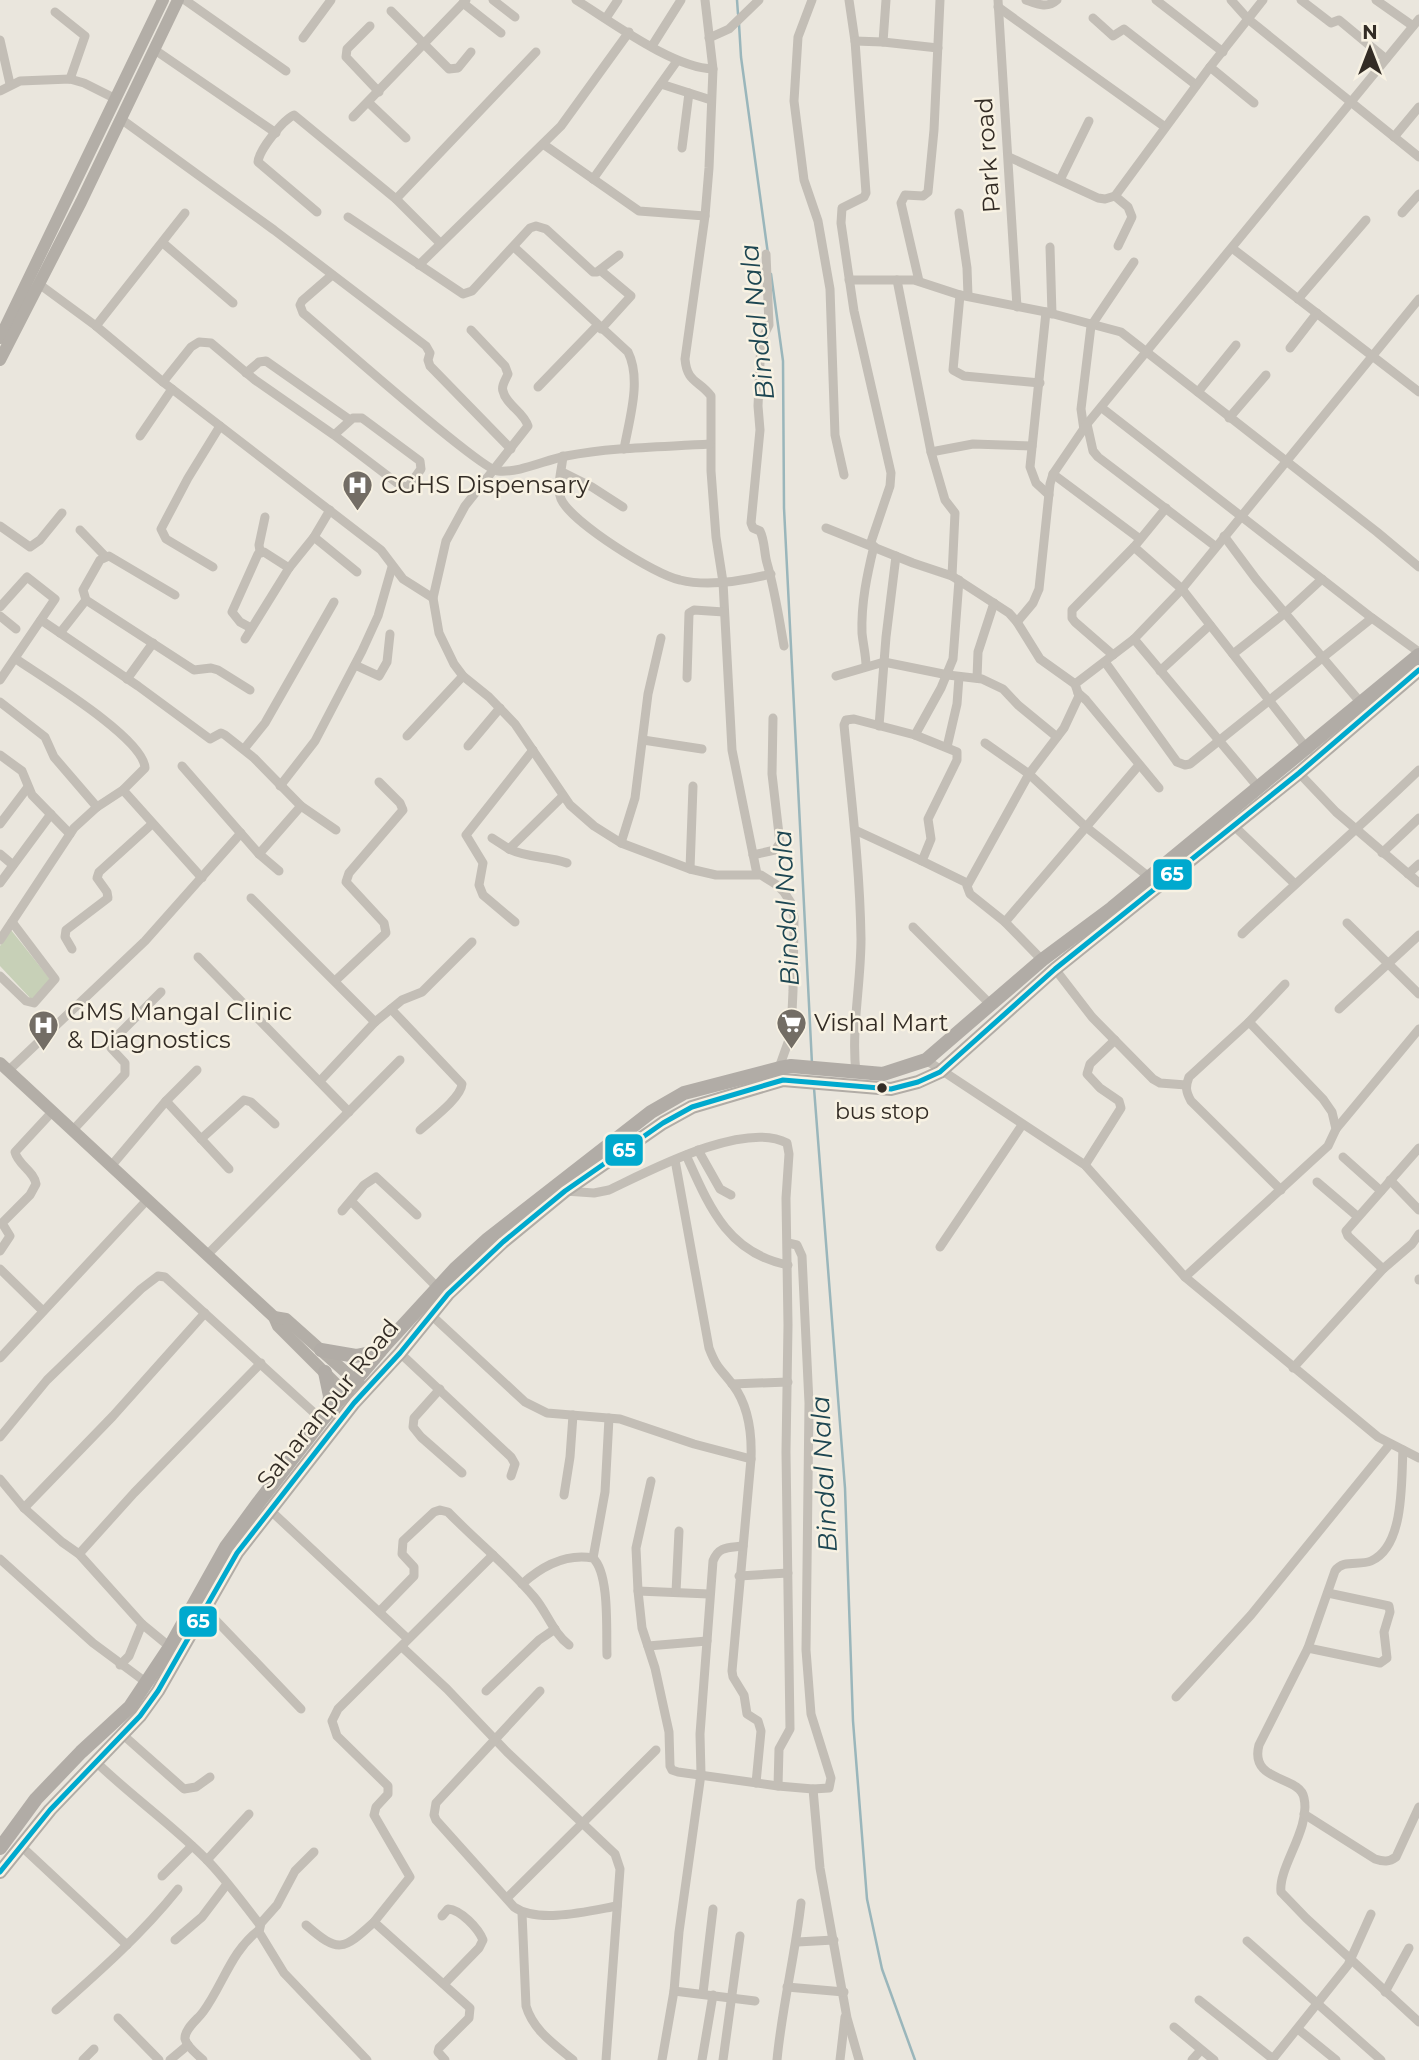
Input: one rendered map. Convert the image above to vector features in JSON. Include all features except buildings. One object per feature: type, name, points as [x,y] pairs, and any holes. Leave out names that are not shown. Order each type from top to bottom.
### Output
[{"type":"main road","points":[[786,1073],[856,1079],[891,1089],[918,1082],[940,1072],[1055,969],[1299,773],[1310,753],[1361,702],[1419,653]]},
{"type":"main road","points":[[856,1079],[883,1074],[926,1060],[1042,960],[1112,908],[1258,787],[1310,753],[1419,670]]},
{"type":"main road","name":"Saharanpur Road","points":[[361,1386],[380,1351],[488,1239],[558,1189],[651,1112],[684,1093],[786,1073]]},
{"type":"main road","name":"Saharanpur Road","points":[[0,1872],[95,1761],[140,1716],[158,1691],[205,1609],[232,1550],[271,1511],[350,1398],[400,1353],[430,1314],[464,1277],[558,1189]]},
{"type":"main road","points":[[321,1350],[356,1356],[380,1351]]},
{"type":"main road","points":[[324,1372],[328,1384],[325,1417]]},
{"type":"main road","name":"Saharanpur Road","points":[[0,1848],[36,1800],[80,1752],[130,1707],[232,1550],[325,1417],[350,1398]]},
{"type":"street","points":[[0,338],[163,0]]},
{"type":"street","points":[[0,360],[178,0]]},
{"type":"street","points":[[185,0],[286,71]]},
{"type":"street","points":[[303,38],[331,0]]},
{"type":"street","points":[[494,0],[515,17]]},
{"type":"street","points":[[576,0],[677,61],[701,69],[713,69]]},
{"type":"street","points":[[606,18],[618,0]]},
{"type":"street","points":[[652,46],[681,0]]},
{"type":"street","points":[[705,0],[713,69],[705,216],[685,359],[692,380],[711,396],[710,444],[716,537],[723,582],[732,750],[757,874]]},
{"type":"street","points":[[812,0],[798,37],[794,102],[804,180],[818,221],[830,289],[835,435],[844,475]]},
{"type":"street","points":[[849,0],[855,41],[866,192],[864,197],[842,208],[840,214],[858,329],[891,473],[865,585],[862,635],[866,666]]},
{"type":"street","points":[[883,42],[886,0]]},
{"type":"street","points":[[919,281],[901,203],[905,195],[923,196],[928,192],[934,130],[940,0]]},
{"type":"street","points":[[1026,0],[1051,5],[1057,0]]},
{"type":"street","points":[[1156,0],[1223,52]]},
{"type":"street","points":[[1231,0],[1248,19],[1419,157]]},
{"type":"street","points":[[1009,158],[1098,198],[1110,199],[1115,196],[1196,85],[1263,0]]},
{"type":"street","points":[[1301,0],[1331,23],[1339,20],[1386,59]]},
{"type":"street","points":[[1017,622],[1033,603],[1039,589],[1053,474],[1086,427],[1416,23],[1376,0]]},
{"type":"street","points":[[709,38],[723,33],[758,1]]},
{"type":"street","points":[[353,117],[464,2],[501,33]]},
{"type":"street","points":[[998,4],[1165,127]]},
{"type":"street","name":"Park road","points":[[998,4],[1017,307]]},
{"type":"street","points":[[391,11],[452,70],[458,68],[471,52]]},
{"type":"street","points":[[55,12],[85,36],[70,79]]},
{"type":"street","points":[[1093,18],[1113,36],[1124,29],[1196,85]]},
{"type":"street","points":[[370,26],[347,49],[346,57],[379,92]]},
{"type":"street","points":[[418,265],[561,126],[629,32]]},
{"type":"street","points":[[0,40],[10,84]]},
{"type":"street","points":[[855,41],[938,48]]},
{"type":"street","points":[[155,50],[276,133]]},
{"type":"street","points":[[396,200],[536,52]]},
{"type":"street","points":[[593,179],[677,61]]},
{"type":"street","points":[[1210,67],[1254,103]]},
{"type":"street","points":[[0,91],[20,81],[70,79],[78,80],[116,99]]},
{"type":"street","points":[[661,84],[711,100]]},
{"type":"street","points":[[682,148],[689,93]]},
{"type":"street","points":[[368,102],[405,138]]},
{"type":"street","points":[[1394,137],[1419,107]]},
{"type":"street","points":[[317,212],[258,162],[259,155],[287,119],[294,115],[396,200],[440,243]]},
{"type":"street","points":[[121,118],[426,346],[430,353],[430,366],[511,449]]},
{"type":"street","points":[[1060,180],[1089,121]]},
{"type":"street","points":[[543,144],[639,211],[705,216]]},
{"type":"street","points":[[1402,214],[1419,194]]},
{"type":"street","points":[[1115,196],[1128,207],[1132,217],[1118,246]]},
{"type":"street","points":[[959,213],[967,268],[953,370],[964,376],[1040,383]]},
{"type":"street","points":[[96,326],[185,214]]},
{"type":"street","points":[[348,217],[455,290],[468,293],[530,228],[540,226],[589,270],[597,272],[619,255]]},
{"type":"street","points":[[1298,299],[1366,220]]},
{"type":"street","points":[[163,243],[233,303]]},
{"type":"street","points":[[514,247],[623,346],[631,359],[633,392],[624,449]]},
{"type":"street","points":[[1049,495],[1036,483],[1031,473],[1049,313],[1050,247]]},
{"type":"street","points":[[1232,248],[1419,392]]},
{"type":"street","points":[[766,254],[769,326],[761,341],[758,406],[760,429],[751,523],[752,528],[760,531],[763,536],[784,646]]},
{"type":"street","points":[[1134,262],[1091,326],[1081,409],[1086,427],[1095,454],[1215,546]]},
{"type":"street","points":[[538,387],[631,296],[600,270]]},
{"type":"street","points":[[332,275],[302,301],[300,305],[303,313],[443,432],[494,471],[563,456],[710,444]]},
{"type":"street","points":[[849,280],[919,281],[964,295],[1121,332],[1419,568]]},
{"type":"street","points":[[897,280],[931,452],[945,500],[955,513],[955,646],[948,675],[915,735]]},
{"type":"street","points":[[39,284],[381,550],[403,579],[433,598]]},
{"type":"street","points":[[967,883],[978,869],[1029,774],[1057,737],[1076,702],[1077,689],[1134,639],[1182,589],[1419,299]]},
{"type":"street","points":[[1290,348],[1317,313]]},
{"type":"street","points":[[471,331],[505,366],[508,374],[502,387],[503,394],[528,423],[527,430],[466,506],[449,534],[442,553],[433,598],[439,633],[463,676],[514,724],[569,806],[594,826],[621,843],[690,869],[725,876],[757,874],[781,888],[793,910],[792,1029],[786,1073]]},
{"type":"street","points":[[140,436],[191,347],[205,341],[401,486],[408,487],[421,469],[420,461],[357,416],[334,435]]},
{"type":"street","points":[[1198,392],[1236,345]]},
{"type":"street","points":[[246,373],[259,362],[266,361],[350,420]]},
{"type":"street","points":[[1229,418],[1266,375]]},
{"type":"street","points":[[1102,408],[1419,653]]},
{"type":"street","points":[[213,567],[166,539],[161,529],[220,426]]},
{"type":"street","points":[[931,452],[974,444],[1032,446]]},
{"type":"street","points":[[563,456],[560,486],[562,500],[577,518],[596,534],[676,579],[723,582],[771,574]]},
{"type":"street","points":[[562,472],[623,507]]},
{"type":"street","points":[[1053,474],[1137,543],[1182,589],[1310,753]]},
{"type":"street","points":[[1166,508],[1071,614],[1075,622],[1109,659],[1181,765],[1190,764],[1373,618]]},
{"type":"street","points":[[245,639],[289,568],[314,537],[330,510]]},
{"type":"street","points":[[0,527],[30,547],[40,540],[62,513]]},
{"type":"street","points":[[251,628],[240,622],[232,612],[260,551],[265,517]]},
{"type":"street","points":[[826,528],[955,578],[994,603],[1017,622],[1040,659],[1077,689],[1159,788]]},
{"type":"street","points":[[80,530],[105,556],[116,559],[175,595]]},
{"type":"street","points":[[1224,536],[1361,702]]},
{"type":"street","points":[[314,537],[357,572]]},
{"type":"street","points":[[260,551],[289,568]]},
{"type":"street","points":[[105,556],[83,590],[86,600],[194,670],[218,670],[250,690]]},
{"type":"street","points":[[879,726],[896,556]]},
{"type":"street","points":[[280,786],[315,741],[355,665],[378,616],[392,567]]},
{"type":"street","points":[[0,607],[22,579],[29,577],[55,599],[0,680]]},
{"type":"street","points":[[1233,654],[1285,613],[1322,579]]},
{"type":"street","points":[[60,633],[86,600]]},
{"type":"street","points":[[244,749],[265,723],[334,602]]},
{"type":"street","points":[[977,678],[978,652],[994,603]]},
{"type":"street","points":[[687,678],[687,629],[691,611],[724,612]]},
{"type":"street","points":[[0,617],[16,629]]},
{"type":"street","points":[[41,620],[127,678],[210,740],[223,733],[244,749],[300,806],[336,830]]},
{"type":"street","points":[[1160,671],[1210,625]]},
{"type":"street","points":[[355,665],[379,676],[387,662],[390,634]]},
{"type":"street","points":[[621,843],[635,798],[648,694],[661,638]]},
{"type":"street","points":[[1134,639],[1258,787]]},
{"type":"street","points":[[127,678],[153,643]]},
{"type":"street","points":[[0,940],[70,834],[97,807],[123,790],[145,768],[143,757],[115,727],[16,659]]},
{"type":"street","points":[[836,676],[884,662],[977,678],[1003,689],[1057,737]]},
{"type":"street","points":[[407,736],[463,676]]},
{"type":"street","points":[[947,747],[957,704],[959,677]]},
{"type":"street","points":[[0,702],[45,737],[54,757],[97,807]]},
{"type":"street","points":[[468,746],[500,708]]},
{"type":"street","points":[[753,855],[775,850],[780,843],[773,782],[773,718]]},
{"type":"street","points":[[856,1079],[853,1046],[861,939],[855,830],[844,724],[849,719],[915,735],[957,752],[957,760],[928,820],[931,839],[922,862]]},
{"type":"street","points":[[643,740],[702,750]]},
{"type":"street","points":[[985,743],[1029,774],[1086,827],[1149,877]]},
{"type":"street","points":[[515,922],[483,895],[479,885],[483,863],[466,835],[533,750]]},
{"type":"street","points":[[0,755],[22,771],[32,795],[70,834]]},
{"type":"street","points":[[1005,922],[1139,765]]},
{"type":"street","points":[[182,766],[259,854],[279,872]]},
{"type":"street","points":[[1242,934],[1419,770]]},
{"type":"street","points":[[1299,773],[1356,831],[1419,883]]},
{"type":"street","points":[[335,981],[386,933],[384,923],[346,882],[349,873],[403,810],[400,803],[379,782]]},
{"type":"street","points":[[690,869],[693,786]]},
{"type":"street","points":[[0,824],[27,787]]},
{"type":"street","points":[[123,790],[202,878]]},
{"type":"street","points":[[509,849],[563,796]]},
{"type":"street","points":[[0,804],[9,811]]},
{"type":"street","points":[[259,854],[300,806]]},
{"type":"street","points":[[0,883],[51,814]]},
{"type":"street","points":[[1382,853],[1419,818]]},
{"type":"street","points":[[72,949],[65,937],[66,930],[108,898],[97,878],[99,872],[152,824]]},
{"type":"street","points":[[1233,825],[1295,884]]},
{"type":"street","points":[[855,830],[967,883],[970,894],[1005,922],[1042,960]]},
{"type":"street","points":[[242,833],[145,941],[4,1067],[274,1317],[278,1326],[350,1398]]},
{"type":"street","points":[[492,838],[520,853],[567,863]]},
{"type":"street","points":[[0,855],[13,865]]},
{"type":"street","points":[[1408,874],[1419,864]]},
{"type":"street","points":[[251,898],[375,1022]]},
{"type":"street","points":[[0,976],[31,1003],[36,1003],[55,979],[12,922]]},
{"type":"street","points":[[1347,923],[1419,994]]},
{"type":"street","points":[[913,927],[991,1005]]},
{"type":"street","points":[[1339,1009],[1419,935]]},
{"type":"street","points":[[320,1081],[375,1022],[402,1000],[422,992],[472,942]]},
{"type":"street","points":[[198,957],[349,1112]]},
{"type":"street","points":[[1055,969],[1092,1017],[1153,1079],[1160,1083],[1186,1085]]},
{"type":"street","points":[[1281,1190],[1191,1101],[1186,1085],[1189,1077],[1285,984]]},
{"type":"street","points":[[73,1130],[125,1074],[125,1063],[111,1048],[113,1040],[161,992]]},
{"type":"street","points":[[391,1009],[462,1084],[462,1090],[420,1130]]},
{"type":"street","points":[[1249,1021],[1323,1099],[1332,1112],[1336,1129]]},
{"type":"street","points":[[1185,1276],[1328,1146],[1336,1129],[1419,1029]]},
{"type":"street","points":[[1085,1165],[1121,1108],[1119,1101],[1100,1088],[1087,1074],[1090,1064],[1115,1040]]},
{"type":"street","points":[[206,1255],[400,1060]]},
{"type":"street","points":[[926,1060],[940,1072],[1085,1165],[1185,1276],[1378,1437],[1419,1458]]},
{"type":"street","points":[[112,1165],[166,1101],[197,1070]]},
{"type":"street","points":[[201,1139],[244,1100],[251,1102],[275,1124]]},
{"type":"street","points":[[166,1101],[229,1169]]},
{"type":"street","points":[[0,1251],[10,1236],[2,1223],[30,1195],[36,1184],[34,1177],[18,1161],[15,1152],[53,1111]]},
{"type":"street","points":[[940,1247],[1022,1125]]},
{"type":"street","points":[[558,1189],[594,1193],[608,1190],[698,1150],[751,1137],[787,1143],[790,1729],[779,1749],[778,1786]]},
{"type":"street","points":[[1382,1269],[1348,1236],[1347,1227],[1419,1148]]},
{"type":"street","points":[[698,1150],[720,1189],[731,1195]]},
{"type":"street","points":[[686,1155],[704,1195],[731,1236],[763,1257],[788,1265]]},
{"type":"street","points":[[1343,1157],[1381,1191]]},
{"type":"street","points":[[675,1160],[707,1339],[717,1368],[732,1384],[751,1430],[751,1459],[732,1671],[744,1695],[747,1714],[758,1721],[761,1731],[756,1783]]},
{"type":"street","points":[[342,1211],[364,1185],[376,1177],[417,1215]]},
{"type":"street","points":[[1390,1180],[1419,1210]]},
{"type":"street","points":[[1317,1182],[1357,1216]]},
{"type":"street","points":[[0,1358],[147,1200]]},
{"type":"street","points":[[351,1201],[438,1288]]},
{"type":"street","points":[[1293,1368],[1382,1269],[1415,1246],[1419,1234]]},
{"type":"street","points":[[650,1481],[636,1548],[638,1591],[642,1628],[669,1732],[672,1770],[778,1786],[829,1788],[831,1779],[816,1732],[809,1693],[806,1623],[809,1403],[802,1255],[797,1245],[788,1243]]},
{"type":"street","points":[[0,1269],[43,1311]]},
{"type":"street","points":[[0,1437],[47,1380],[141,1289],[159,1276],[165,1277],[325,1417]]},
{"type":"street","points":[[24,1508],[113,1416],[205,1313]]},
{"type":"street","points":[[430,1314],[525,1402],[547,1413],[620,1419],[694,1444],[751,1459]]},
{"type":"street","points":[[274,1317],[286,1319],[361,1386]]},
{"type":"street","points":[[400,1353],[514,1460],[515,1468],[511,1476]]},
{"type":"street","points":[[79,1554],[134,1493],[261,1363]]},
{"type":"street","points":[[732,1384],[788,1382]]},
{"type":"street","points":[[440,1390],[414,1418],[413,1427],[416,1433],[462,1473]]},
{"type":"street","points":[[564,1495],[573,1415]]},
{"type":"street","points":[[593,1558],[606,1492],[609,1418]]},
{"type":"street","points":[[1176,1697],[1251,1615],[1391,1444]]},
{"type":"street","points":[[1403,1450],[1401,1505],[1396,1527],[1375,1558],[1363,1563],[1338,1566],[1307,1648],[1259,1745],[1258,1756],[1262,1767],[1273,1776],[1301,1790],[1305,1798],[1297,1840],[1283,1878],[1281,1892],[1419,2022]]},
{"type":"street","points":[[0,1479],[24,1508],[79,1554],[142,1624],[170,1647]]},
{"type":"street","points":[[271,1511],[380,1611],[405,1643],[495,1739],[615,1854],[619,1862],[606,2060]]},
{"type":"street","points":[[380,1611],[414,1576],[414,1567],[402,1554],[403,1541],[437,1511],[448,1512],[522,1584],[542,1607],[561,1639],[569,1645]]},
{"type":"street","points":[[676,1592],[679,1531]]},
{"type":"street","points":[[662,2060],[674,1991],[679,1932],[701,1774],[701,1734],[713,1561],[722,1548],[743,1546]]},
{"type":"street","points":[[306,1925],[326,1943],[350,1944],[374,1922],[410,1877],[374,1815],[376,1807],[388,1794],[388,1786],[337,1736],[331,1721],[338,1709],[493,1555]]},
{"type":"street","points":[[522,1584],[547,1564],[572,1558],[593,1558],[597,1562],[604,1586],[607,1655]]},
{"type":"street","points":[[0,1559],[120,1665],[147,1683]]},
{"type":"street","points":[[740,1576],[788,1573]]},
{"type":"street","points":[[638,1591],[709,1594]]},
{"type":"street","points":[[1307,1648],[1380,1663],[1387,1658],[1384,1632],[1391,1612],[1390,1606],[1328,1593]]},
{"type":"street","points":[[205,1609],[300,1710]]},
{"type":"street","points":[[120,1665],[129,1656],[142,1624]]},
{"type":"street","points":[[486,1691],[539,1640],[555,1629]]},
{"type":"street","points":[[648,1646],[707,1641]]},
{"type":"street","points":[[540,1691],[436,1802],[434,1815],[522,1913],[581,1913],[617,1906]]},
{"type":"street","points":[[122,1734],[184,1789],[196,1787],[210,1777]]},
{"type":"street","points":[[507,1898],[656,1750]]},
{"type":"street","points":[[95,1761],[207,1860],[259,1928],[269,1951],[284,1973],[367,2060]]},
{"type":"street","points":[[813,1789],[820,1868],[846,2008],[859,2060]]},
{"type":"street","points":[[1304,1811],[1376,1858],[1390,1861],[1396,1857],[1419,1807]]},
{"type":"street","points":[[207,1860],[248,1814]]},
{"type":"street","points":[[21,1846],[127,1945]]},
{"type":"street","points":[[162,1876],[192,1846]]},
{"type":"street","points":[[203,2060],[188,2045],[186,2032],[208,2005],[231,1961],[277,1905],[295,1871],[314,1852]]},
{"type":"street","points":[[174,1940],[202,1917],[227,1884]]},
{"type":"street","points":[[56,2010],[127,1945],[178,1889]]},
{"type":"street","points":[[777,2060],[801,1903]]},
{"type":"street","points":[[442,1916],[448,1909],[454,1910],[476,1929],[483,1940],[479,1948],[444,1984]]},
{"type":"street","points":[[702,2060],[713,1909]]},
{"type":"street","points":[[522,1913],[526,2006],[529,2017],[546,2037],[573,2060]]},
{"type":"street","points":[[1199,2000],[1272,2059],[1351,1959],[1371,1914]]},
{"type":"street","points":[[374,1922],[468,2006],[471,2012],[468,2018],[439,2048],[438,2052],[444,2060]]},
{"type":"street","points":[[723,2060],[740,1936]]},
{"type":"street","points":[[797,1942],[834,1940]]},
{"type":"street","points":[[1247,1941],[1381,2060]]},
{"type":"street","points":[[1385,1992],[1409,1948]]},
{"type":"street","points":[[787,1987],[844,1992]]},
{"type":"street","points":[[674,1991],[755,2001]]},
{"type":"street","points":[[839,2060],[846,2008]]},
{"type":"street","points":[[118,2018],[159,2060]]},
{"type":"street","points":[[1174,2027],[1214,2060]]},
{"type":"street","points":[[1298,2029],[1336,2060]]},
{"type":"street","points":[[170,2060],[188,2045]]},
{"type":"street","points":[[83,2060],[94,2049]]},
{"type":"street","points":[[1192,2060],[1201,2050]]},
{"type":"green space","points":[[11,930],[50,979],[32,1000],[0,966],[0,946]]},
{"type":"waterway","name":"Bindal Nala","points":[[737,0],[738,14]]},
{"type":"waterway","name":"Bindal Nala","points":[[739,24],[741,57],[768,254]]},
{"type":"waterway","name":"Bindal Nala","points":[[771,274],[783,361],[784,508],[812,1064]]},
{"type":"waterway","name":"Bindal Nala","points":[[814,1088],[845,1488],[853,1721],[867,1899],[882,1969],[915,2060]]},
{"type":"transit line","name":"65","points":[[0,1872],[50,1810],[140,1716],[158,1691],[237,1553],[354,1403],[400,1353],[448,1294],[503,1242],[565,1191],[663,1123],[692,1107],[783,1080],[891,1089],[918,1082],[940,1072],[1055,969],[1299,773],[1419,670]]},
{"type":"place","name":"CGHS Dispensary","points":[[358,512]]},
{"type":"place","name":"Vishal Mart","points":[[791,1050]]},
{"type":"place","name":"GMS Mangal Clinic & Diagnostics","points":[[44,1053]]},
{"type":"place","name":"bus stop","points":[[882,1088]]}]
